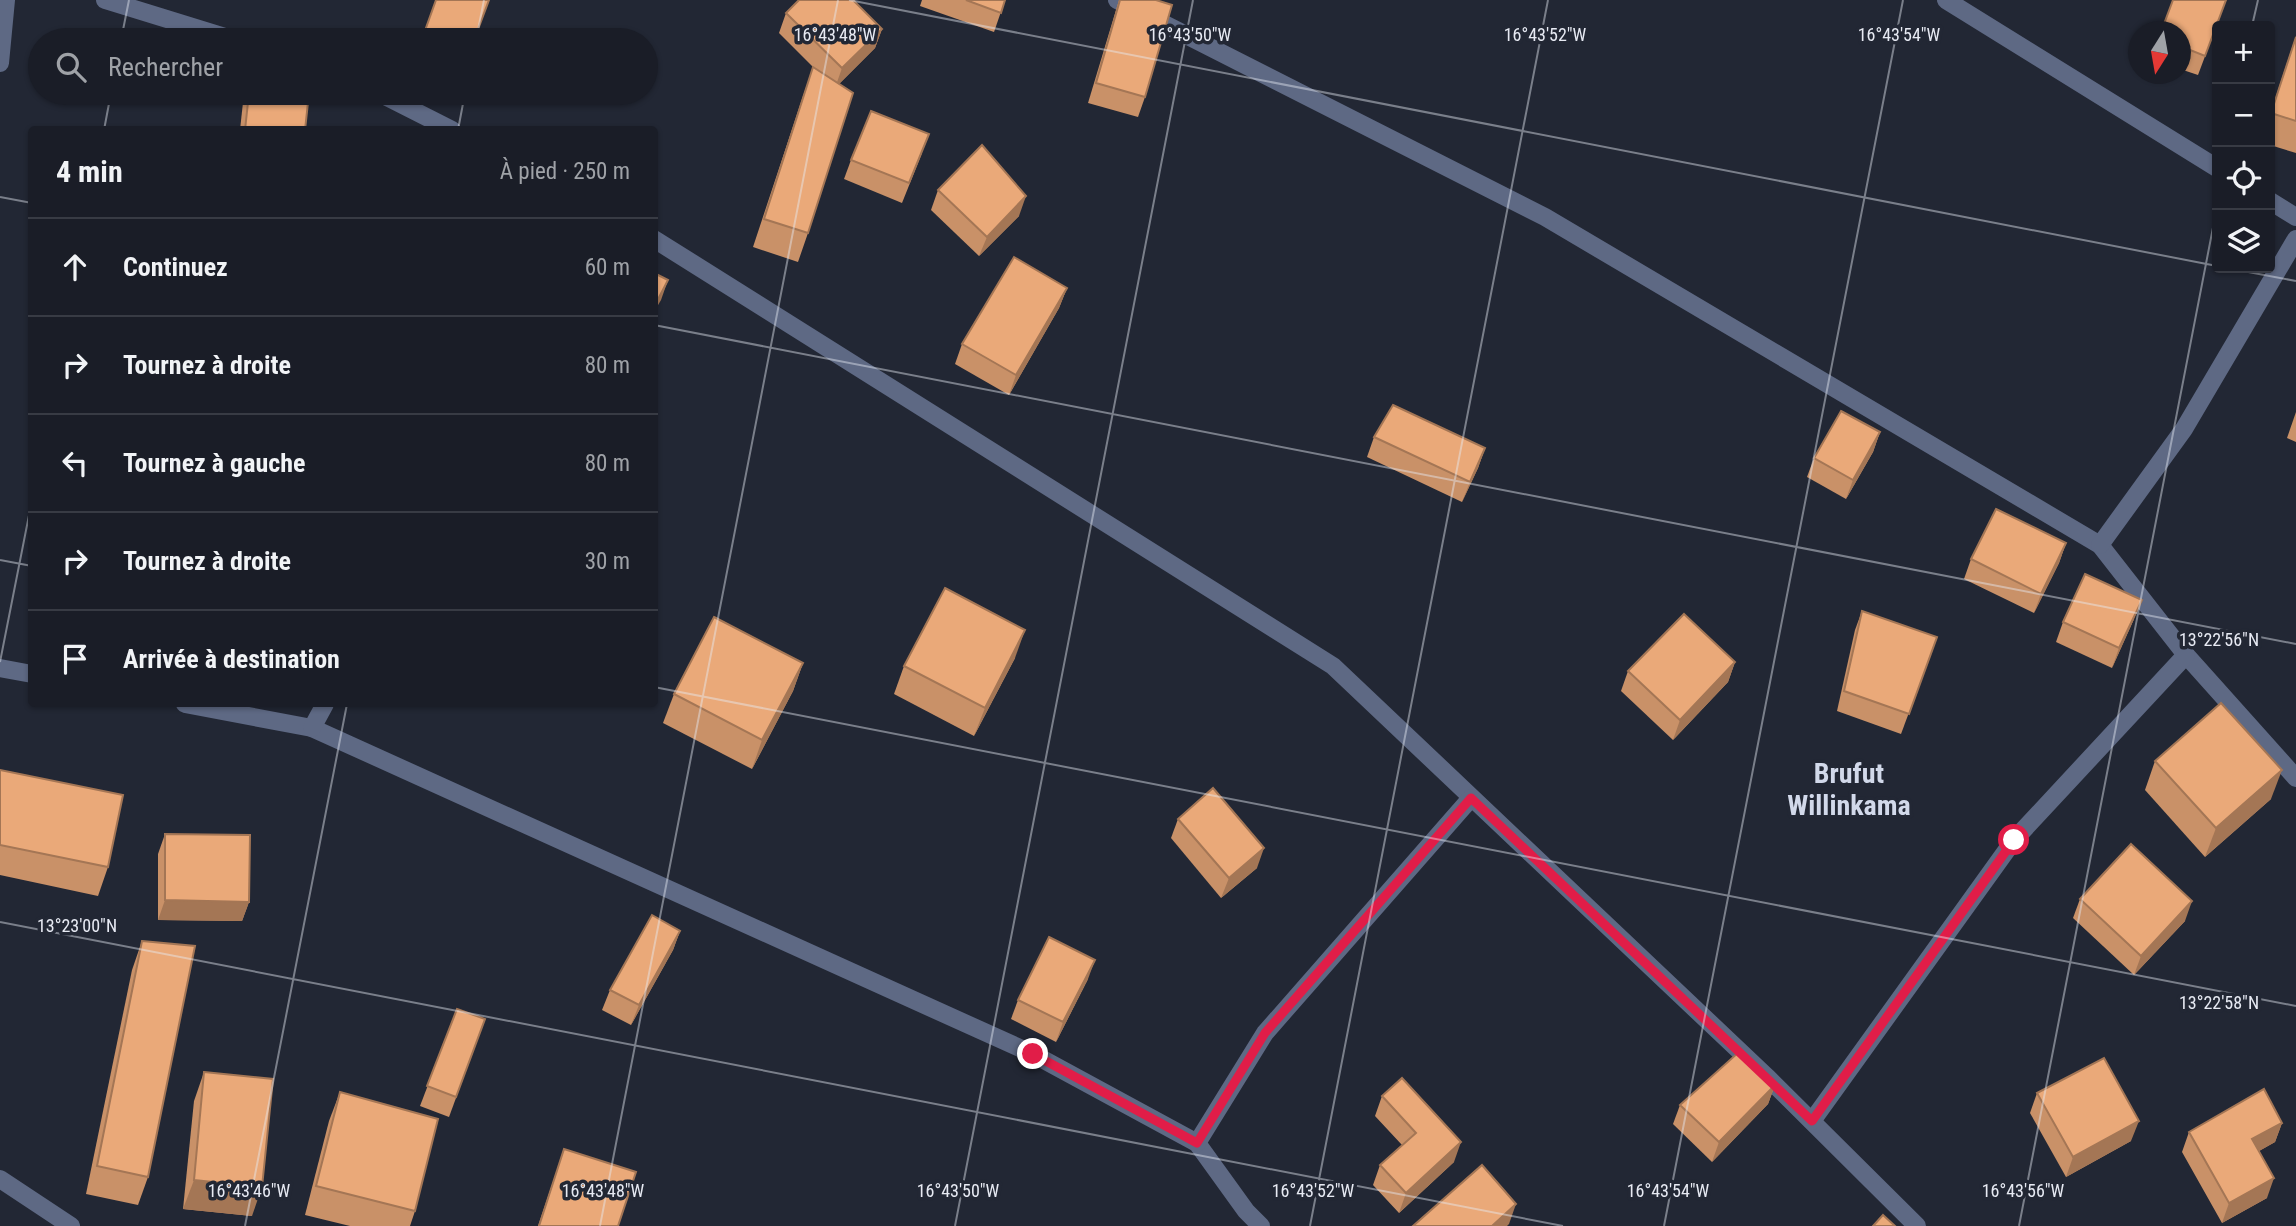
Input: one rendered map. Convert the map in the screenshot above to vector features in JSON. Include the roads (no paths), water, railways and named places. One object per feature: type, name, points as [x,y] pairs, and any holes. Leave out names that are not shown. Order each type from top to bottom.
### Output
[{"type":"street","points":[[0,63],[6,0]]},
{"type":"street","points":[[106,0],[196,28]]},
{"type":"street","points":[[1118,0],[1545,217],[2100,545],[2186,655],[2296,778]]},
{"type":"street","points":[[1946,0],[2212,165]]},
{"type":"street","points":[[403,105],[444,126]]},
{"type":"street","points":[[2275,204],[2296,217]]},
{"type":"street","points":[[2100,545],[2184,429],[2296,239]]},
{"type":"street","points":[[658,242],[1333,666],[1812,1121],[1917,1226]]},
{"type":"street","points":[[1812,1121],[2014,840],[2186,655]]},
{"type":"street","points":[[0,668],[28,673]]},
{"type":"street","points":[[201,707],[312,728],[1033,1054],[1197,1143],[1246,1211],[1261,1226]]},
{"type":"street","points":[[312,728],[323,707]]},
{"type":"street","points":[[1197,1143],[1265,1033],[1471,798]]},
{"type":"street","points":[[0,1179],[71,1226]]},
{"type":"district","name":"Brufut Willinkama","points":[[1849,789]]}]
